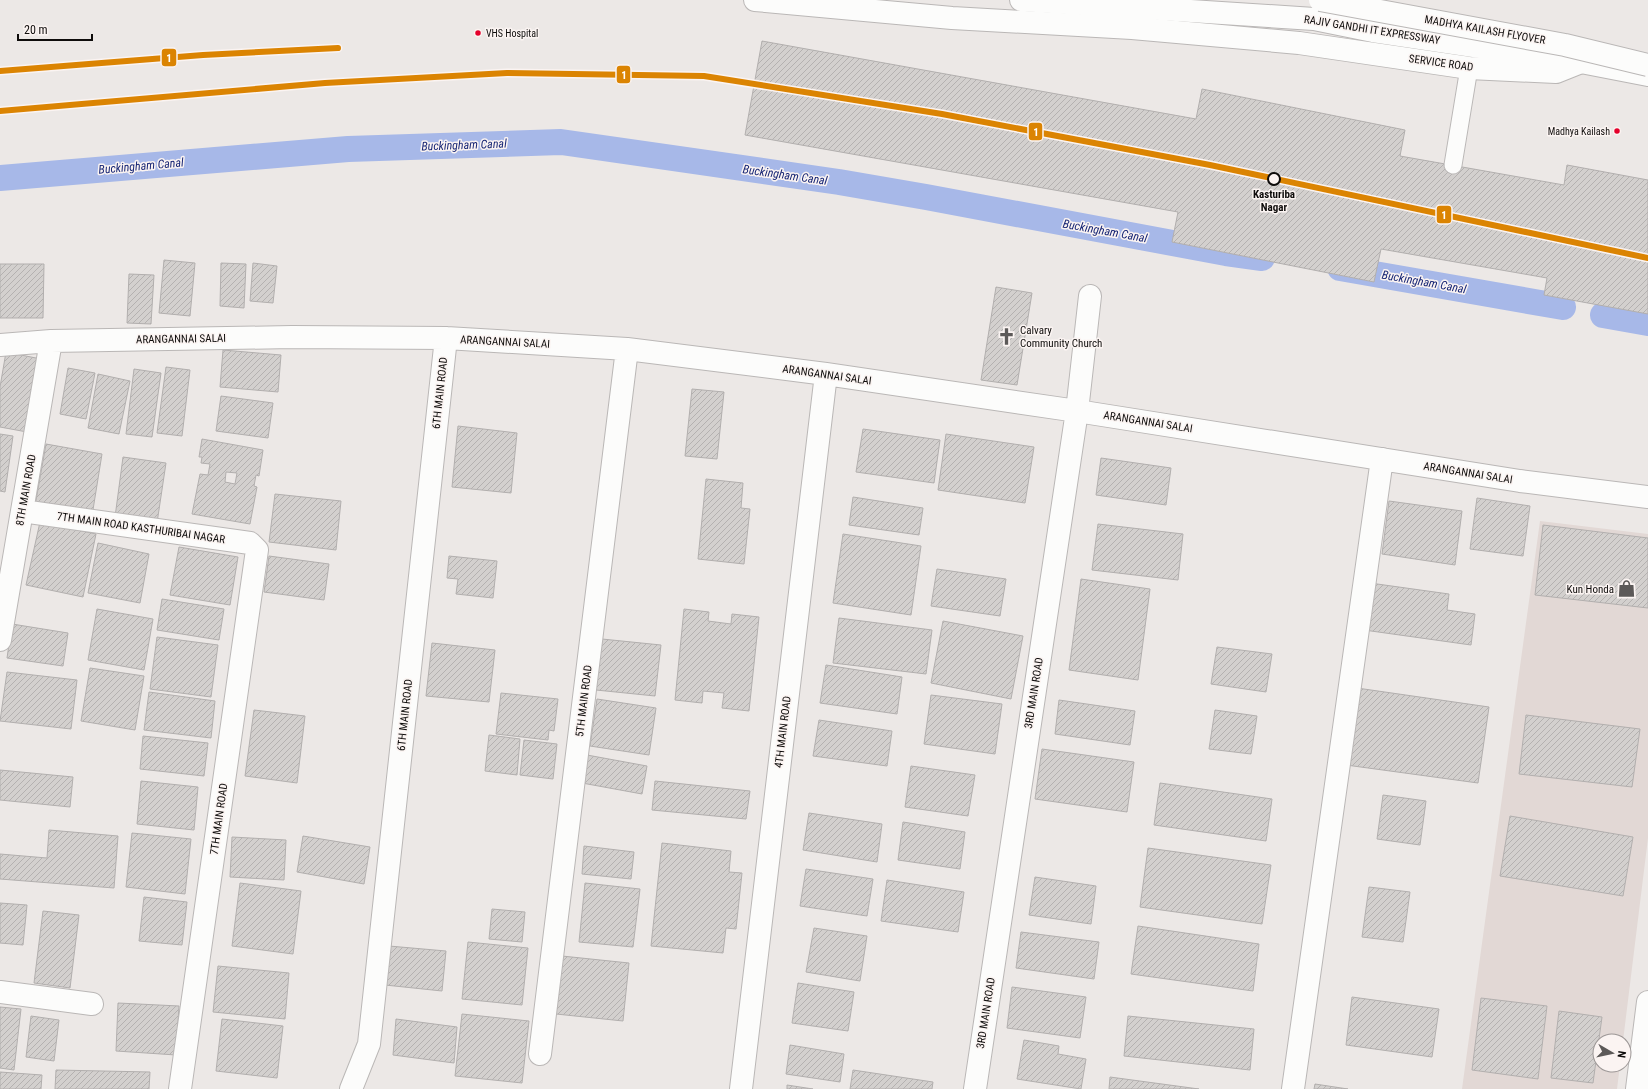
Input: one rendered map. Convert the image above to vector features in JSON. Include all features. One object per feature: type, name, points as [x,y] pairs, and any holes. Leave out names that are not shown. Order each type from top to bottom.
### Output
[{"type":"street","name":"SERVICE ROAD","points":[[755,0],[952,18],[1132,28],[1300,43],[1469,68],[1556,72],[1581,62]]},
{"type":"street","name":"RAJIV GANDHI IT EXPRESSWAY","points":[[1021,0],[1319,6],[1373,31],[1581,62],[1648,75]]},
{"type":"street","points":[[1300,43],[1319,6]]},
{"type":"street","name":"MADHYA KAILASH FLYOVER","points":[[1319,6],[1565,45],[1648,64]]},
{"type":"street","points":[[1453,165],[1469,68]]},
{"type":"street","name":"3RD MAIN ROAD","points":[[975,1089],[1077,411],[1090,296]]},
{"type":"street","name":"ARANGANNAI SALAI","points":[[0,345],[51,341],[292,337],[446,338],[628,349],[826,374],[1077,411],[1520,481],[1648,497]]},
{"type":"street","name":"6TH MAIN ROAD","points":[[352,1089],[369,1044],[446,338]]},
{"type":"street","name":"8TH MAIN ROAD","points":[[0,640],[51,341]]},
{"type":"street","name":"5TH MAIN ROAD","points":[[540,1054],[628,349]]},
{"type":"street","name":"4TH MAIN ROAD","points":[[741,1089],[826,374]]},
{"type":"street","points":[[1293,1089],[1382,459]]},
{"type":"street","name":"7TH MAIN ROAD KASTHURIBAI NAGAR","points":[[22,511],[250,543],[256,550]]},
{"type":"street","name":"7TH MAIN ROAD","points":[[180,1089],[256,550]]},
{"type":"street","points":[[0,992],[92,1004]]},
{"type":"street","points":[[1637,1089],[1648,1002]]},
{"type":"shaded area","points":[[1540,521],[1648,534],[1648,838],[1624,1033],[1592,1033],[1592,1073],[1619,1073],[1617,1089],[1462,1089]]},
{"type":"building","points":[[762,41],[1196,119],[1202,89],[1405,130],[1400,156],[1564,185],[1567,165],[1648,180],[1648,314],[1544,295],[1547,278],[1381,249],[1374,282],[1172,242],[1178,212],[745,135]]},
{"type":"building","points":[[164,260],[195,263],[190,316],[159,313]]},
{"type":"building","points":[[221,263],[246,264],[244,308],[220,306]]},
{"type":"building","points":[[253,263],[277,266],[273,303],[250,301]]},
{"type":"building","points":[[0,264],[44,264],[43,318],[0,318]]},
{"type":"building","points":[[129,274],[154,275],[151,324],[127,323]]},
{"type":"building","name":"Calvary Community Church","points":[[996,287],[1032,293],[1017,385],[981,380]]},
{"type":"building","points":[[223,350],[281,355],[278,392],[220,387]]},
{"type":"building","points":[[6,352],[41,359],[27,432],[0,427],[0,387]]},
{"type":"building","points":[[166,367],[190,370],[182,436],[157,433]]},
{"type":"building","points":[[68,368],[95,373],[86,419],[60,414]]},
{"type":"building","points":[[134,369],[161,373],[152,437],[126,434]]},
{"type":"building","points":[[98,374],[130,381],[119,434],[88,428]]},
{"type":"building","points":[[692,389],[724,392],[717,459],[685,456]]},
{"type":"building","points":[[221,396],[273,403],[268,438],[216,431]]},
{"type":"building","points":[[458,426],[517,433],[511,493],[452,487]]},
{"type":"building","points":[[863,429],[940,440],[934,483],[856,472]]},
{"type":"building","points":[[0,434],[13,436],[5,492],[0,491]]},
{"type":"building","points":[[946,434],[1034,447],[1025,503],[938,490]]},
{"type":"building","points":[[202,439],[263,450],[259,476],[256,475],[254,486],[257,487],[250,524],[192,514],[200,474],[208,475],[210,464],[201,463],[202,457],[199,457]],"holes":[[[226,472],[237,473],[235,484],[225,482]]]},
{"type":"building","points":[[46,444],[102,454],[92,516],[35,506]]},
{"type":"building","points":[[123,457],[166,463],[157,523],[115,517]]},
{"type":"building","points":[[1101,458],[1171,468],[1166,505],[1096,495]]},
{"type":"building","points":[[706,479],[743,483],[741,508],[750,509],[744,564],[698,559]]},
{"type":"building","points":[[275,494],[341,501],[336,550],[269,542]]},
{"type":"building","points":[[853,497],[923,508],[919,535],[849,525]]},
{"type":"building","points":[[1477,498],[1530,506],[1523,556],[1470,549]]},
{"type":"building","points":[[1389,501],[1462,511],[1455,565],[1382,554]]},
{"type":"building","points":[[40,522],[96,534],[83,597],[26,585]]},
{"type":"building","points":[[1098,524],[1183,534],[1178,580],[1092,570]]},
{"type":"building","points":[[1543,525],[1648,538],[1648,608],[1535,595]]},
{"type":"building","points":[[843,534],[921,546],[911,615],[833,603]]},
{"type":"building","points":[[98,543],[149,554],[140,603],[88,593]]},
{"type":"building","points":[[179,547],[238,557],[230,605],[170,595]]},
{"type":"building","points":[[269,556],[329,564],[324,600],[264,592]]},
{"type":"building","points":[[449,556],[497,561],[493,598],[456,594],[458,579],[447,578]]},
{"type":"building","points":[[937,569],[1006,579],[1000,616],[931,606]]},
{"type":"building","points":[[1081,579],[1150,589],[1138,680],[1069,670]]},
{"type":"building","points":[[1370,583],[1449,594],[1447,610],[1475,614],[1471,645],[1364,630]]},
{"type":"building","points":[[162,599],[224,609],[219,640],[157,630]]},
{"type":"building","points":[[97,609],[153,619],[144,670],[88,660]]},
{"type":"building","points":[[684,609],[709,612],[708,621],[731,624],[732,614],[759,617],[749,711],[722,708],[724,693],[703,691],[702,703],[675,700]]},
{"type":"building","points":[[839,618],[932,630],[926,674],[833,663]]},
{"type":"building","points":[[943,621],[1023,636],[1011,699],[931,683]]},
{"type":"building","points":[[12,624],[68,633],[63,666],[7,658]]},
{"type":"building","points":[[157,637],[218,645],[211,697],[150,689]]},
{"type":"building","points":[[602,639],[661,645],[655,696],[596,690]]},
{"type":"building","points":[[432,643],[495,650],[489,702],[426,696]]},
{"type":"building","points":[[1217,647],[1272,654],[1266,692],[1211,684]]},
{"type":"building","points":[[826,665],[902,677],[897,714],[820,703]]},
{"type":"building","points":[[90,668],[144,676],[135,730],[81,721]]},
{"type":"building","points":[[7,672],[77,680],[71,729],[0,721]]},
{"type":"building","points":[[1357,688],[1489,707],[1478,783],[1346,765]]},
{"type":"building","points":[[149,692],[215,701],[211,738],[144,730]]},
{"type":"building","points":[[501,693],[558,699],[554,731],[549,730],[548,740],[496,734]]},
{"type":"building","points":[[931,695],[1002,704],[995,754],[924,744]]},
{"type":"building","points":[[597,699],[656,708],[649,755],[590,746]]},
{"type":"building","points":[[1059,700],[1135,711],[1130,745],[1055,734]]},
{"type":"building","points":[[254,710],[305,716],[297,783],[245,776]]},
{"type":"building","points":[[1215,710],[1257,716],[1251,754],[1209,749]]},
{"type":"building","points":[[1526,715],[1640,729],[1632,787],[1519,774]]},
{"type":"building","points":[[819,720],[892,731],[887,766],[813,756]]},
{"type":"building","points":[[489,735],[520,739],[517,775],[485,771]]},
{"type":"building","points":[[143,736],[208,743],[204,776],[140,769]]},
{"type":"building","points":[[524,740],[557,744],[553,779],[520,775]]},
{"type":"building","points":[[1042,749],[1134,762],[1127,812],[1035,799]]},
{"type":"building","points":[[587,755],[647,766],[642,794],[582,783]]},
{"type":"building","points":[[911,766],[975,775],[968,816],[905,807]]},
{"type":"building","points":[[0,770],[73,777],[70,807],[0,800]]},
{"type":"building","points":[[141,781],[198,787],[194,830],[137,824]]},
{"type":"building","points":[[655,781],[750,791],[746,819],[652,810]]},
{"type":"building","points":[[1160,783],[1272,799],[1266,841],[1154,825]]},
{"type":"building","points":[[1383,795],[1426,801],[1420,845],[1377,839]]},
{"type":"building","points":[[809,813],[882,824],[877,862],[803,850]]},
{"type":"building","points":[[1510,816],[1633,837],[1623,896],[1500,876]]},
{"type":"building","points":[[903,822],[965,832],[960,869],[898,860]]},
{"type":"building","points":[[49,830],[118,836],[114,888],[0,879],[0,854],[47,858]]},
{"type":"building","points":[[132,833],[191,839],[185,894],[126,887]]},
{"type":"building","points":[[303,836],[370,847],[364,884],[297,872]]},
{"type":"building","points":[[232,837],[286,840],[284,880],[230,877]]},
{"type":"building","points":[[662,843],[731,851],[729,872],[742,873],[736,929],[726,928],[723,953],[651,946]]},
{"type":"building","points":[[584,846],[634,852],[631,879],[582,874]]},
{"type":"building","points":[[1148,848],[1271,865],[1262,924],[1140,907]]},
{"type":"building","points":[[806,869],[873,879],[867,916],[800,906]]},
{"type":"building","points":[[1035,877],[1096,886],[1091,924],[1029,915]]},
{"type":"building","points":[[887,880],[964,892],[958,932],[881,921]]},
{"type":"building","points":[[240,883],[301,891],[293,954],[232,946]]},
{"type":"building","points":[[585,883],[640,889],[633,947],[579,942]]},
{"type":"building","points":[[1369,887],[1410,892],[1403,942],[1362,937]]},
{"type":"building","points":[[144,897],[187,902],[182,945],[139,941]]},
{"type":"building","points":[[0,903],[27,905],[23,945],[0,943]]},
{"type":"building","points":[[492,909],[525,912],[522,942],[489,939]]},
{"type":"building","points":[[43,911],[79,915],[70,988],[34,983]]},
{"type":"building","points":[[1138,926],[1259,944],[1253,991],[1131,974]]},
{"type":"building","points":[[814,928],[867,936],[860,981],[806,972]]},
{"type":"building","points":[[1021,932],[1099,942],[1094,979],[1016,968]]},
{"type":"building","points":[[468,942],[528,948],[522,1005],[462,999]]},
{"type":"building","points":[[389,946],[446,951],[442,991],[385,985]]},
{"type":"building","points":[[562,956],[629,963],[623,1021],[556,1014]]},
{"type":"building","points":[[218,966],[289,973],[285,1019],[213,1012]]},
{"type":"building","points":[[798,983],[854,992],[848,1031],[792,1023]]},
{"type":"building","points":[[1012,987],[1086,997],[1080,1038],[1007,1028]]},
{"type":"building","points":[[1352,997],[1439,1009],[1432,1057],[1346,1045]]},
{"type":"building","points":[[1481,998],[1547,1006],[1538,1079],[1472,1070]]},
{"type":"building","points":[[118,1003],[179,1006],[176,1055],[116,1051]]},
{"type":"building","points":[[0,1007],[21,1009],[14,1070],[0,1068]]},
{"type":"building","points":[[1559,1011],[1602,1017],[1600,1033],[1592,1033],[1592,1073],[1594,1073],[1593,1083],[1551,1078]]},
{"type":"building","points":[[462,1014],[529,1021],[522,1083],[455,1076]]},
{"type":"building","points":[[31,1016],[59,1020],[54,1061],[26,1057]]},
{"type":"building","points":[[1128,1016],[1254,1029],[1250,1070],[1124,1056]]},
{"type":"building","points":[[222,1019],[283,1026],[277,1078],[216,1071]]},
{"type":"building","points":[[396,1019],[457,1027],[454,1063],[393,1055]]},
{"type":"building","points":[[1024,1040],[1059,1046],[1058,1054],[1086,1059],[1081,1089],[1017,1079]]},
{"type":"building","points":[[790,1045],[844,1054],[840,1082],[786,1074]]},
{"type":"building","points":[[56,1070],[150,1072],[149,1089],[55,1089]]},
{"type":"building","points":[[853,1070],[933,1082],[932,1089],[850,1089]]},
{"type":"building","points":[[0,1072],[42,1075],[41,1089],[0,1089]]},
{"type":"building","points":[[1110,1077],[1199,1089],[1109,1089]]},
{"type":"building","points":[[1315,1084],[1348,1089],[1314,1089]]},
{"type":"building","points":[[787,1085],[813,1089],[787,1089]]},
{"type":"waterway","name":"Buckingham Canal","points":[[0,178],[348,149],[561,142],[839,182],[1226,253],[1262,258]]},
{"type":"waterway","name":"Buckingham Canal","points":[[1340,268],[1563,307]]},
{"type":"waterway","name":"Buckingham Canal","points":[[1603,315],[1648,323]]},
{"type":"transit line","name":"1","points":[[0,71],[203,55],[338,48]]},
{"type":"transit line","name":"1","points":[[0,111],[325,83],[507,73],[704,76],[942,114],[1210,165],[1648,258]]},
{"type":"place","name":"VHS Hospital","points":[[478,33]]},
{"type":"place","name":"Madhya Kailash","points":[[1617,131]]},
{"type":"place","name":"Kasturiba Nagar","points":[[1274,179]]},
{"type":"place","name":"Calvary Community Church","points":[[1007,336]]},
{"type":"place","name":"Kun Honda","points":[[1627,589]]}]
